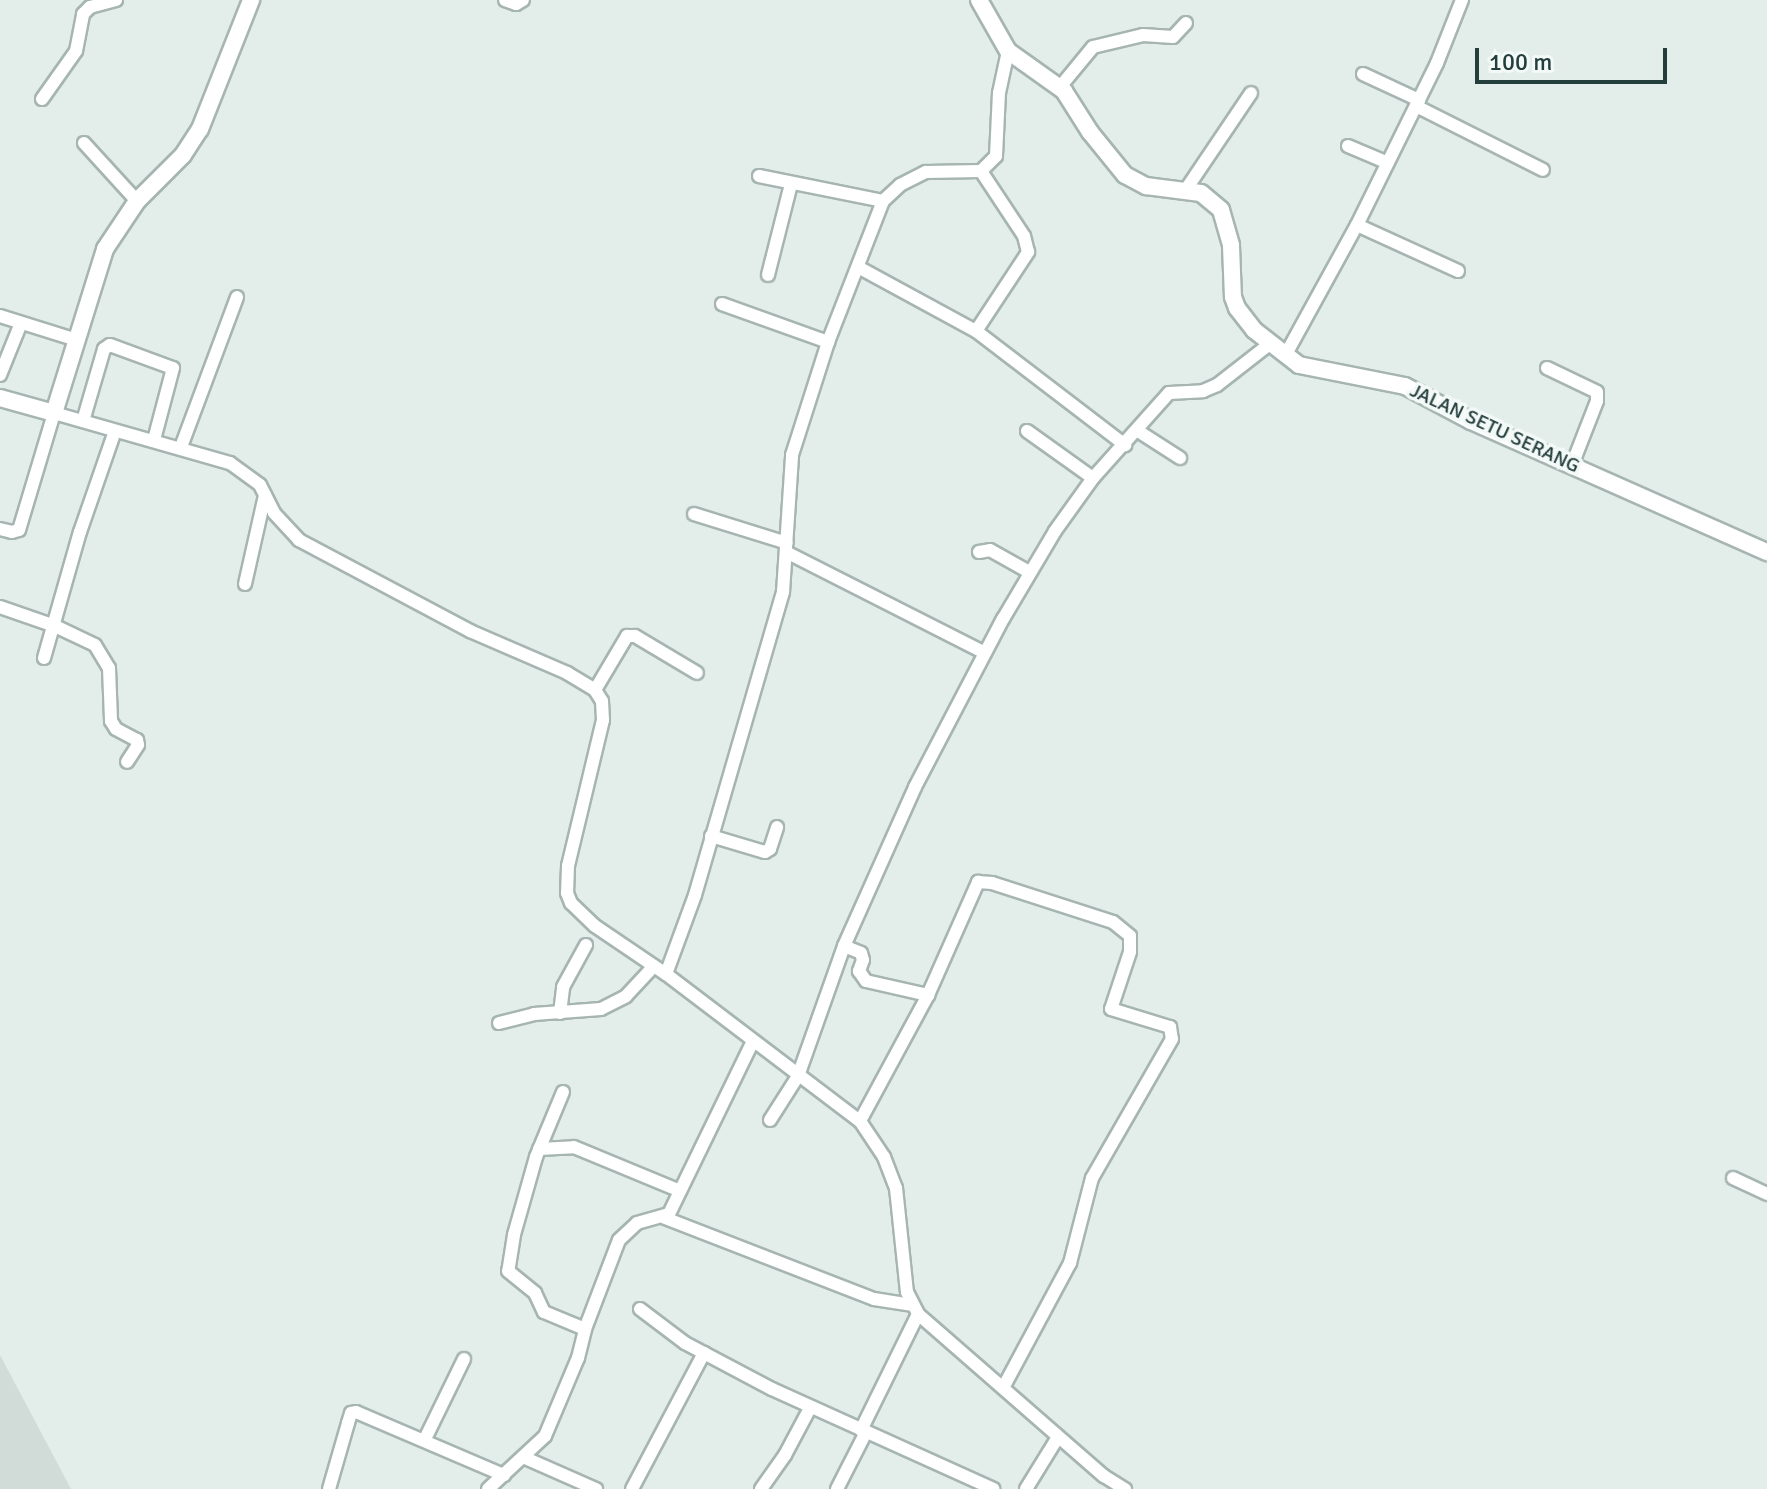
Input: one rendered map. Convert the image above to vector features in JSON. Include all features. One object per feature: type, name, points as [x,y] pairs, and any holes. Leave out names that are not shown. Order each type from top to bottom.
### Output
[{"type":"street","points":[[42,99],[76,51],[83,14],[90,7],[116,0]]},
{"type":"street","points":[[0,529],[19,530],[74,339],[105,249],[137,201],[183,155],[200,129],[251,0]]},
{"type":"street","points":[[505,0],[516,4],[523,0]]},
{"type":"street","name":"JALAN SETU SERANG","points":[[979,0],[1008,51],[1060,87],[1125,175],[1146,186],[1207,196],[1221,210],[1231,246],[1233,297],[1237,308],[1254,330],[1286,354],[1309,369],[1405,386],[1471,421],[1767,552]]},
{"type":"street","points":[[1286,354],[1357,225],[1418,103],[1462,0]]},
{"type":"street","points":[[1060,87],[1093,47],[1132,37],[1173,37],[1186,23]]},
{"type":"street","points":[[666,974],[689,914],[773,632],[783,592],[792,455],[828,342],[883,201],[900,185],[926,172],[981,171],[996,156],[999,93],[1008,51]]},
{"type":"street","points":[[1363,74],[1543,170]]},
{"type":"street","points":[[1185,191],[1251,93]]},
{"type":"street","points":[[84,143],[137,201]]},
{"type":"street","points":[[1348,146],[1388,163]]},
{"type":"street","points":[[976,331],[1028,252],[1024,236],[981,171]]},
{"type":"street","points":[[759,176],[883,201]]},
{"type":"street","points":[[768,275],[791,184]]},
{"type":"street","points":[[1357,225],[1458,271]]},
{"type":"street","points":[[858,267],[976,331],[1125,445]]},
{"type":"street","points":[[181,447],[237,297]]},
{"type":"street","points":[[722,304],[828,342]]},
{"type":"street","points":[[0,316],[74,339]]},
{"type":"street","points":[[0,375],[21,323]]},
{"type":"street","points":[[770,1120],[798,1076],[844,946],[915,787],[1029,572],[1093,478],[1169,393],[1203,391],[1217,385],[1271,343]]},
{"type":"street","points":[[83,421],[104,349],[110,345],[173,368],[154,440]]},
{"type":"street","points":[[1547,368],[1594,388],[1598,396],[1572,465]]},
{"type":"street","points":[[0,398],[230,463],[250,475],[280,522],[299,540],[470,631],[567,673],[595,690],[602,701],[602,728],[576,829],[567,893],[571,903],[595,926],[666,974],[860,1121],[884,1157],[896,1188],[915,1310],[837,1489]]},
{"type":"street","points":[[44,658],[80,532],[115,431]]},
{"type":"street","points":[[1027,431],[1093,478]]},
{"type":"street","points":[[1138,431],[1180,458]]},
{"type":"street","points":[[245,584],[265,495]]},
{"type":"street","points":[[694,514],[786,547],[985,653]]},
{"type":"street","points":[[979,552],[990,550],[1029,572]]},
{"type":"street","points":[[0,607],[55,626],[95,645],[104,656],[112,686],[111,721],[116,729],[137,740],[138,745],[127,762]]},
{"type":"street","points":[[595,690],[627,636],[635,636],[697,673]]},
{"type":"street","points":[[711,836],[765,852],[770,849],[777,827]]},
{"type":"street","points":[[860,1121],[928,995],[978,882],[985,881],[1113,922],[1130,936],[1130,952],[1111,1009],[1170,1027],[1173,1033],[1092,1178],[1070,1263],[1004,1386]]},
{"type":"street","points":[[560,1013],[563,987],[586,945]]},
{"type":"street","points":[[844,946],[861,953],[859,971],[866,981],[928,995]]},
{"type":"street","points":[[499,1023],[534,1014],[601,1009],[616,1003],[654,966]]},
{"type":"street","points":[[665,1218],[753,1041]]},
{"type":"street","points":[[563,1092],[539,1149],[514,1235],[508,1271],[535,1293],[544,1312],[585,1329]]},
{"type":"street","points":[[539,1149],[574,1147],[678,1190]]},
{"type":"street","points":[[1733,1178],[1767,1194]]},
{"type":"street","points":[[488,1489],[545,1436],[552,1423],[622,1235],[637,1223],[665,1218],[874,1299],[915,1310],[1058,1437],[1125,1489]]},
{"type":"street","points":[[640,1309],[704,1353],[810,1408],[993,1489]]},
{"type":"street","points":[[632,1489],[704,1353]]},
{"type":"street","points":[[425,1439],[464,1359]]},
{"type":"street","points":[[761,1489],[810,1408]]},
{"type":"street","points":[[329,1489],[351,1413],[364,1413],[504,1475]]},
{"type":"street","points":[[1026,1489],[1058,1437]]},
{"type":"street","points":[[523,1457],[596,1489]]},
{"type":"shaded area","points":[[0,1355],[71,1489],[0,1489]]}]
